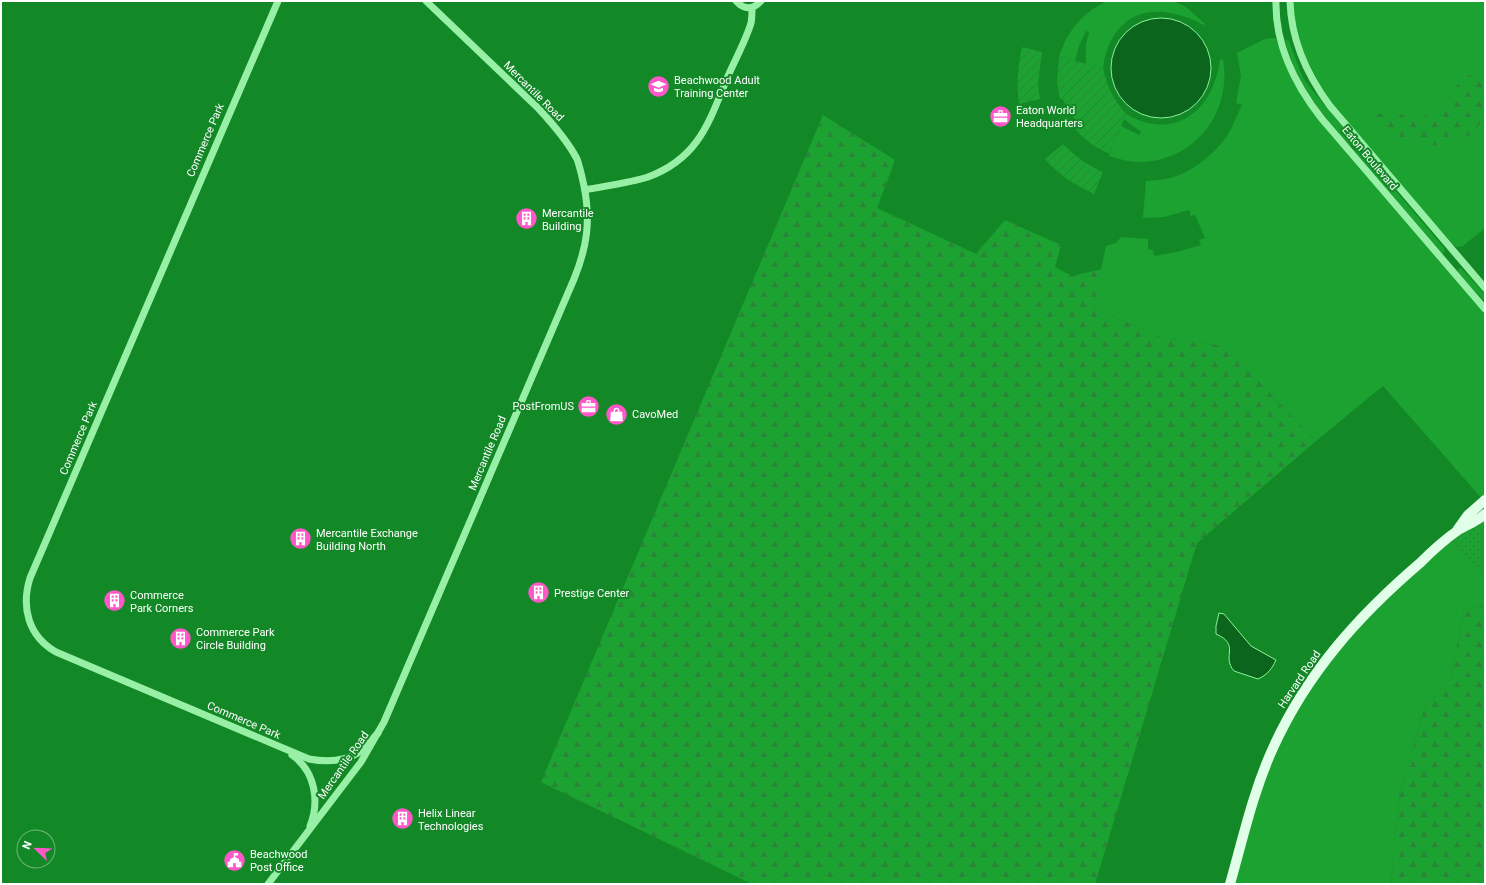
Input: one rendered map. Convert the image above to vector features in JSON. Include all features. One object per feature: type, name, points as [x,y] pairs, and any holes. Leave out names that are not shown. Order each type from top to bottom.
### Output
[{"type":"main road","name":"Harvard Road","points":[[1457,531],[1468,515],[1485,500]]},
{"type":"main road","name":"Harvard Road","points":[[1230,884],[1251,809],[1273,749],[1290,714],[1317,672],[1346,634],[1377,602],[1419,563],[1457,531],[1476,522],[1485,514]]},
{"type":"street","name":"Commerce Park","points":[[278,1],[30,578],[27,589],[27,612],[39,638],[47,647],[56,652],[309,759],[323,761],[336,760],[358,753],[378,733]]},
{"type":"street","name":"Mercantile Road","points":[[268,884],[361,762],[378,733],[580,265],[585,244],[588,225],[588,206],[585,190],[577,160],[555,126],[426,1]]},
{"type":"street","points":[[736,1],[741,6],[746,8],[752,8],[760,1]]},
{"type":"street","name":"Eaton Boulevard","points":[[1276,1],[1277,20],[1285,53],[1290,69],[1306,97],[1331,130],[1485,309]]},
{"type":"street","name":"Eaton Boulevard","points":[[1290,1],[1292,21],[1301,56],[1308,74],[1319,91],[1330,106],[1485,288]]},
{"type":"street","points":[[585,190],[646,178],[676,162],[692,148],[703,134],[737,56],[751,22],[752,8]]},
{"type":"street","name":"Commerce Park","points":[[284,749],[302,764],[313,785],[315,808],[307,833]]},
{"type":"green space","points":[[1107,1],[1173,1],[1186,7],[1205,24],[1203,25],[1189,18],[1174,14],[1160,12],[1147,13],[1135,16],[1117,31],[1106,54],[1103,68],[1086,64],[1086,45],[1089,32],[1086,31],[1079,46],[1075,61],[1059,57],[1066,39],[1077,23],[1098,5]]},
{"type":"green space","points":[[1290,1],[1485,1],[1485,228],[1463,246],[1457,247],[1448,240],[1446,242],[1330,106],[1301,56]]},
{"type":"green space","points":[[1265,39],[1281,39],[1306,97],[1485,309],[1484,501],[1383,386],[1316,441],[1224,346],[1162,338],[1093,307],[1106,246],[1116,243],[1121,237],[1148,239],[1148,249],[1153,250],[1154,256],[1177,252],[1201,245],[1199,240],[1205,238],[1195,215],[1191,216],[1189,210],[1164,217],[1143,218],[1146,181],[1167,179],[1195,167],[1222,143],[1242,105],[1236,103],[1241,76],[1237,53]]},
{"type":"green space","points":[[1286,39],[1289,41],[1305,81],[1355,142],[1350,146],[1306,91],[1299,79],[1286,46]]},
{"type":"green space","points":[[1022,47],[1042,52],[1038,85],[1040,99],[1019,104],[1018,75]]},
{"type":"green space","points":[[1059,57],[1103,68],[1112,93],[1126,114],[1110,154],[1092,144],[1076,130],[1080,126],[1070,113],[1063,99],[1060,99],[1057,82]]},
{"type":"green space","points":[[1223,59],[1224,81],[1221,100],[1215,115],[1197,140],[1185,149],[1171,156],[1156,160],[1136,162],[1109,156],[1121,126],[1139,135],[1141,132],[1124,119],[1126,114],[1144,122],[1160,125],[1175,123],[1189,117],[1200,107],[1209,94],[1216,78],[1220,60]]},
{"type":"green space","points":[[1485,66],[1484,118],[1476,129],[1457,142],[1433,146],[1409,142],[1388,134],[1380,127],[1374,115],[1390,112],[1421,119],[1441,103],[1463,79]]},
{"type":"green space","points":[[823,115],[895,160],[877,208],[976,254],[1005,220],[1061,245],[1055,267],[1072,276],[1102,269],[1093,307],[1162,338],[1224,346],[1316,441],[1197,543],[1095,884],[752,884],[541,782]]},
{"type":"green space","points":[[1063,144],[1082,160],[1103,172],[1094,194],[1068,179],[1045,159]]},
{"type":"green space","points":[[1357,145],[1445,249],[1444,253],[1440,252],[1353,149]]},
{"type":"green space","points":[[1461,268],[1485,294],[1485,302],[1458,273],[1458,269]]},
{"type":"green space","points":[[1485,514],[1485,578],[1450,537]]},
{"type":"green space","points":[[1450,537],[1485,578],[1485,605],[1464,611],[1451,678],[1425,708],[1400,791],[1391,884],[1230,884],[1273,749],[1346,634]]},
{"type":"green space","points":[[1485,605],[1485,884],[1391,884],[1400,791],[1425,708],[1451,678],[1464,611]]},
{"type":"shaded area","points":[[1161,18],[1171,19],[1189,26],[1203,40],[1210,58],[1210,78],[1203,96],[1189,110],[1171,117],[1161,118],[1151,117],[1133,110],[1119,96],[1112,78],[1111,68],[1112,58],[1119,40],[1133,26],[1151,19]]},
{"type":"shaded area","points":[[1219,613],[1224,614],[1251,646],[1276,660],[1267,674],[1258,679],[1234,671],[1229,660],[1228,642],[1216,634]]},
{"type":"place","name":"Beachwood Adult Training Center","points":[[659,86]]},
{"type":"place","name":"Eaton World Headquarters","points":[[1000,116]]},
{"type":"place","name":"Mercantile Building","points":[[526,219]]},
{"type":"place","name":"PostFromUS","points":[[589,406]]},
{"type":"place","name":"CavoMed","points":[[617,414]]},
{"type":"place","name":"Mercantile Exchange Building North","points":[[300,539]]},
{"type":"place","name":"Prestige Center","points":[[538,593]]},
{"type":"place","name":"Commerce Park Corners","points":[[115,601]]},
{"type":"place","name":"Commerce Park Circle Building","points":[[180,638]]},
{"type":"place","name":"Helix Linear Technologies","points":[[402,819]]},
{"type":"place","name":"Beachwood Post Office","points":[[235,860]]}]
